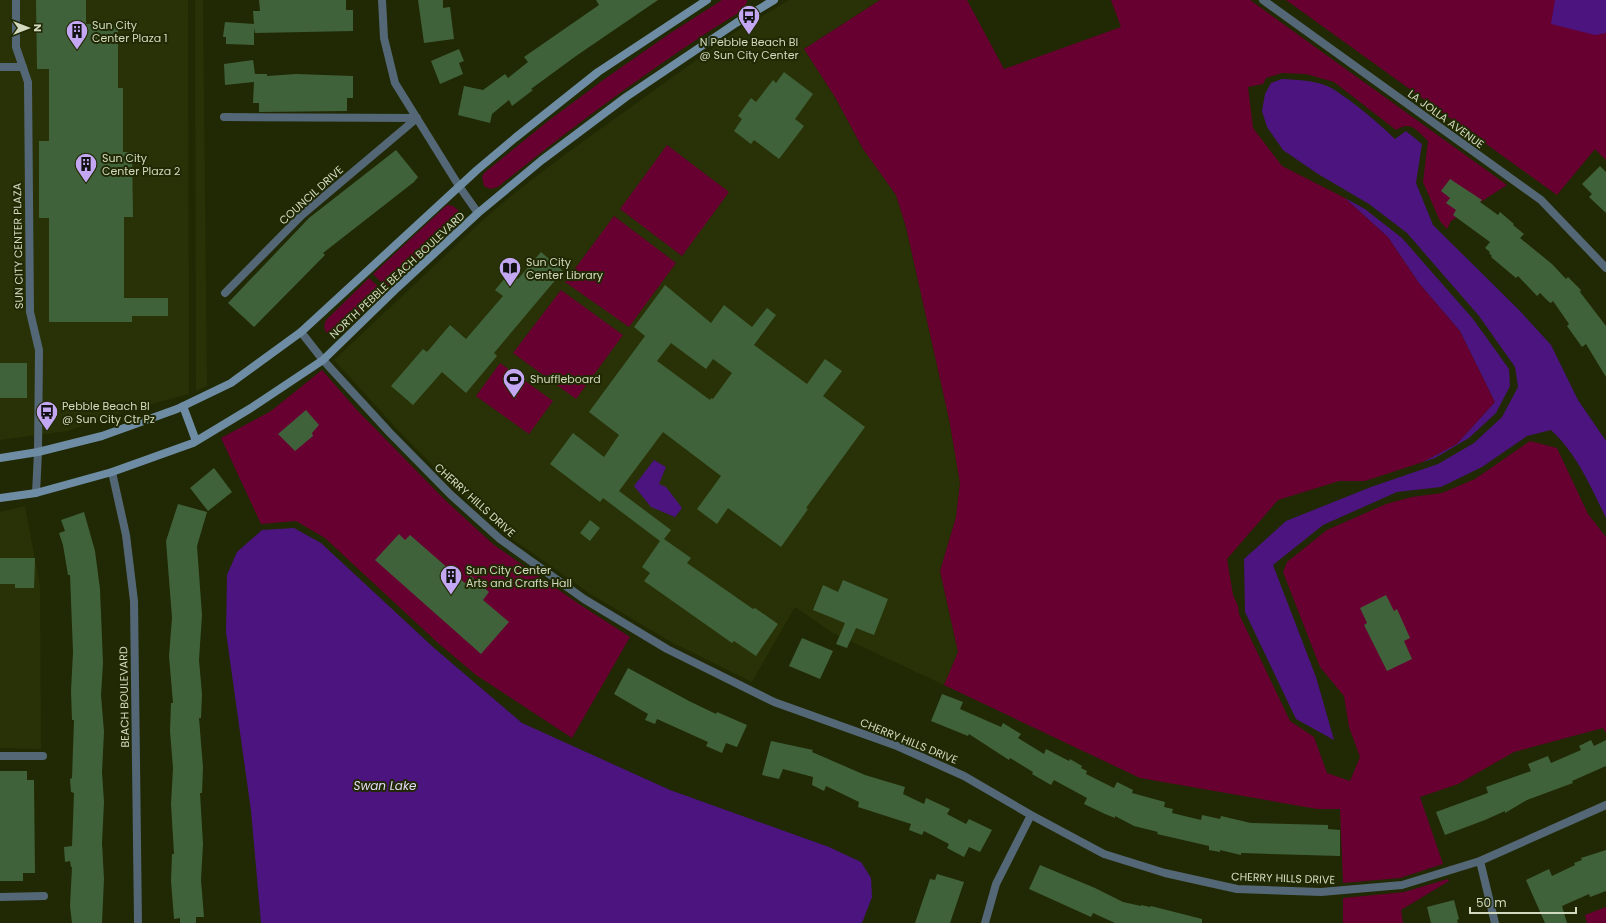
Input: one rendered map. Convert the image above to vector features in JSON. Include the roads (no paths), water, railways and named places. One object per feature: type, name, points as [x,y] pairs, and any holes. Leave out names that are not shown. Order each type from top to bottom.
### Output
[{"type":"street","name":"SUN CITY CENTER PLAZA","points":[[16,0],[16,47],[28,82],[30,312],[39,350],[36,493]]},
{"type":"street","points":[[382,0],[384,38],[395,83],[478,214]]},
{"type":"street","name":"NORTH PEBBLE BEACH BOULEVARD","points":[[0,458],[38,452],[102,436],[182,406],[231,383],[301,332],[459,186],[515,138],[598,72],[707,0]]},
{"type":"street","name":"NORTH PEBBLE BEACH BOULEVARD","points":[[0,498],[36,493],[112,472],[196,441],[323,360],[397,288],[478,214],[542,160],[626,97],[736,22],[774,0]]},
{"type":"street","name":"LA JOLLA AVENUE","points":[[1263,0],[1541,200],[1606,268]]},
{"type":"street","points":[[0,67],[23,67]]},
{"type":"street","points":[[224,117],[417,118]]},
{"type":"street","name":"COUNCIL DRIVE","points":[[225,293],[302,215],[417,118]]},
{"type":"street","name":"CHERRY HILLS DRIVE","points":[[301,332],[323,360],[390,433],[451,495],[500,539],[584,598],[660,645],[774,702],[897,746],[964,776],[1031,815],[1104,854],[1165,873],[1237,889],[1321,892],[1402,885],[1480,861],[1606,805]]},
{"type":"street","points":[[182,406],[196,441]]},
{"type":"street","name":"BEACH BOULEVARD","points":[[112,472],[126,535],[134,601],[138,923]]},
{"type":"street","points":[[0,756],[43,756]]},
{"type":"street","points":[[985,923],[996,884],[1031,815]]},
{"type":"street","points":[[1480,861],[1495,923]]},
{"type":"street","points":[[0,897],[44,896]]},
{"type":"water","points":[[1555,0],[1606,0],[1606,33],[1595,35],[1551,24]]},
{"type":"water","points":[[1282,79],[1308,81],[1327,86],[1374,119],[1395,139],[1406,131],[1422,144],[1416,183],[1433,225],[1520,311],[1551,345],[1578,400],[1606,441],[1606,518],[1583,471],[1560,439],[1551,430],[1527,436],[1482,467],[1441,487],[1397,492],[1323,525],[1273,565],[1316,677],[1334,740],[1296,719],[1245,612],[1244,559],[1286,521],[1371,487],[1438,464],[1474,443],[1502,417],[1518,387],[1515,367],[1479,316],[1407,233],[1369,204],[1318,174],[1283,150],[1267,127],[1262,111],[1265,94],[1271,83]]},
{"type":"water","points":[[1345,198],[1365,209],[1402,238],[1473,319],[1509,369],[1510,386],[1496,413],[1469,438],[1435,458],[1423,462],[1457,444],[1495,402],[1460,331],[1419,283],[1388,237]]},
{"type":"water","points":[[654,460],[666,467],[659,484],[666,487],[682,508],[675,517],[651,507],[634,486]]},
{"type":"water","name":"Swan Lake","points":[[294,528],[321,543],[433,647],[522,723],[670,790],[829,847],[861,862],[871,878],[872,897],[862,923],[261,923],[251,811],[226,632],[227,575],[237,552],[262,530]]},
{"type":"place","name":"N Pebble Beach Bl @ Sun City Center","points":[[749,36]]},
{"type":"place","name":"Sun City Center Plaza 1","points":[[77,50]]},
{"type":"place","name":"Sun City Center Plaza 2","points":[[86,184]]},
{"type":"place","name":"Sun City Center Library","points":[[510,288]]},
{"type":"place","name":"Shuffleboard","points":[[514,398]]},
{"type":"place","name":"Pebble Beach Bl @ Sun City Ctr Pz","points":[[47,432]]},
{"type":"place","name":"Sun City Center Arts and Crafts Hall","points":[[451,596]]}]
